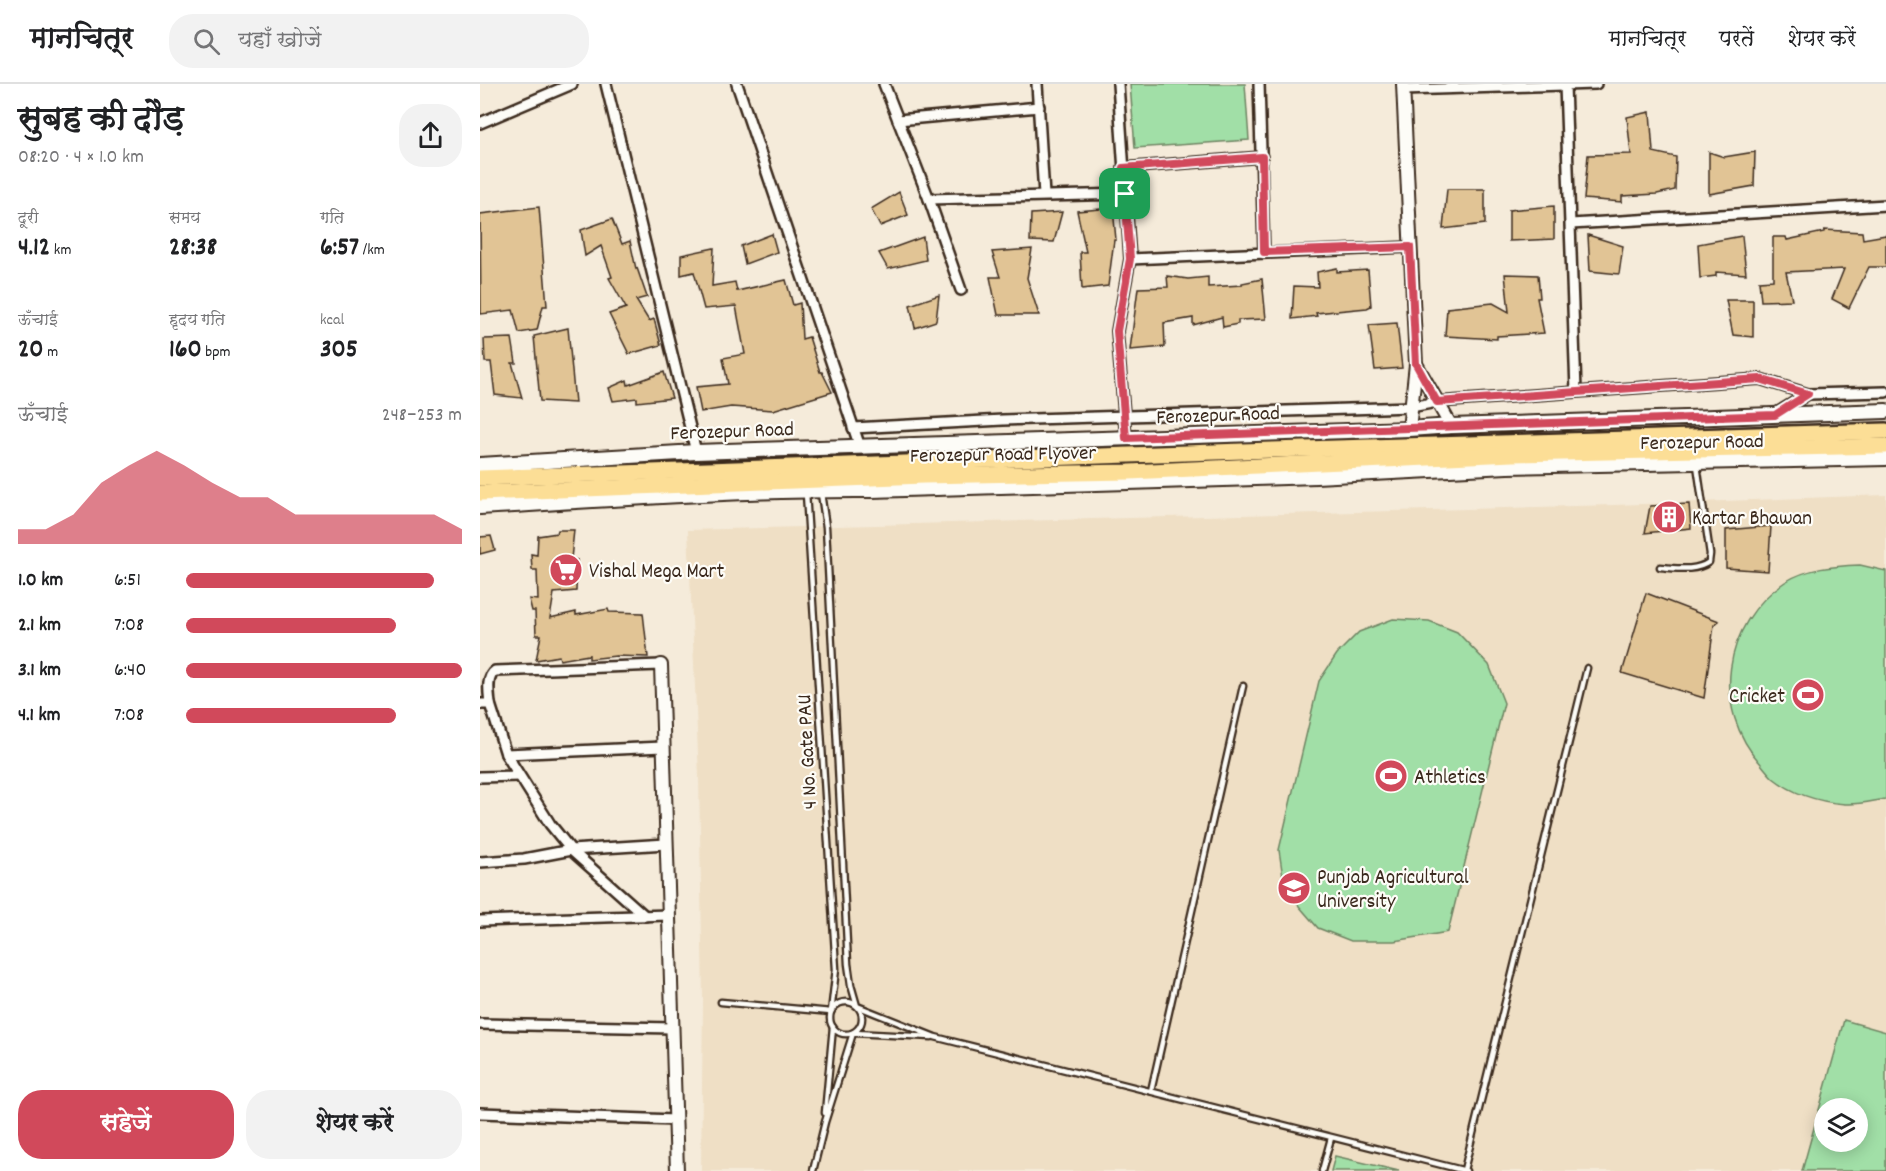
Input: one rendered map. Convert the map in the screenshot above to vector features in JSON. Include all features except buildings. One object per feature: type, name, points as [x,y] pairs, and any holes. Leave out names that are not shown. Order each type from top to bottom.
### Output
[{"type":"main road","name":"Ferozepur Road","points":[[480,465],[696,452],[1886,411]]},
{"type":"main road","name":"Ferozepur Road Flyover","points":[[480,478],[1336,449],[1496,441],[1886,431]]},
{"type":"main road","name":"Ferozepur Road Flyover","points":[[480,493],[923,476],[1129,472],[1512,454],[1886,446]]},
{"type":"main road","name":"Ferozepur Road","points":[[480,507],[806,490],[872,490],[1316,476],[1508,466],[1886,458]]},
{"type":"street","points":[[480,123],[548,89],[572,84]]},
{"type":"street","points":[[606,84],[696,452]]},
{"type":"street","points":[[737,84],[860,447]]},
{"type":"street","points":[[884,84],[929,199],[961,290]]},
{"type":"street","points":[[1037,84],[1044,195]]},
{"type":"street","points":[[1118,84],[1130,259],[1117,331],[1126,438]]},
{"type":"street","points":[[1259,84],[1264,252]]},
{"type":"street","points":[[1409,429],[1416,364],[1403,87],[1596,84]]},
{"type":"street","points":[[1565,85],[1576,391]]},
{"type":"street","points":[[898,120],[1039,107]]},
{"type":"street","points":[[1123,168],[1262,157]]},
{"type":"street","points":[[929,199],[1125,194]]},
{"type":"street","points":[[1571,224],[1886,205]]},
{"type":"street","points":[[1130,259],[1410,247]]},
{"type":"street","points":[[1416,364],[1451,426]]},
{"type":"street","points":[[853,428],[1412,407],[1437,402],[1760,379],[1808,394],[1886,392]]},
{"type":"street","points":[[1775,415],[1808,394]]},
{"type":"street","points":[[645,916],[570,850],[519,776],[506,754],[485,704],[489,678],[495,671],[661,665],[677,1171]]},
{"type":"street","points":[[506,754],[663,747]]},
{"type":"street","points":[[480,777],[519,776]]},
{"type":"street","points":[[480,862],[524,859],[570,850],[666,844]]},
{"type":"street","points":[[480,921],[669,915]]},
{"type":"street","points":[[480,1024],[672,1028]]},
{"type":"street","points":[[480,1113],[675,1120]]},
{"type":"lane","points":[[1660,567],[1694,568],[1702,567],[1709,562],[1710,554],[1697,462]]},
{"type":"lane","name":"4 No. Gate PAU","points":[[806,490],[836,969],[831,1012]]},
{"type":"lane","name":"4 No. Gate PAU","points":[[821,490],[826,527],[848,964],[857,1006]]},
{"type":"lane","points":[[825,1122],[833,1028],[830,1017],[831,1012],[843,1002],[853,1003],[935,1037],[1465,1171],[1587,668]]},
{"type":"lane","points":[[1151,1091],[1243,686]]},
{"type":"lane","points":[[721,1002],[831,1012]]},
{"type":"lane","points":[[813,1171],[825,1122],[853,1033],[858,1030],[863,1020],[861,1010],[857,1006]]},
{"type":"lane","points":[[833,1028],[842,1034],[935,1037]]},
{"type":"lane","points":[[1323,1171],[1331,1138]]},
{"type":"shaded area","name":"Punjab Agricultural University","points":[[1886,495],[1886,1171],[701,1171],[703,1000],[699,776],[688,530],[1614,505]]},
{"type":"green space","points":[[1130,84],[1245,84],[1249,140],[1135,148]]},
{"type":"green space","name":"Cricket","points":[[1860,565],[1886,571],[1886,799],[1845,804],[1798,793],[1781,784],[1767,771],[1745,742],[1735,718],[1730,693],[1731,668],[1737,644],[1748,620],[1764,600],[1785,582],[1812,571]]},
{"type":"green space","name":"Athletics","points":[[1393,619],[1429,621],[1457,632],[1489,665],[1504,703],[1448,932],[1394,941],[1351,941],[1318,928],[1299,906],[1283,877],[1279,850],[1319,681],[1337,654],[1359,632]]},
{"type":"green space","points":[[1844,1020],[1886,1032],[1886,1171],[1802,1171],[1814,1128],[1814,1152],[1868,1152],[1868,1098],[1822,1098]]},
{"type":"green space","points":[[1335,1156],[1399,1171],[1331,1171]]},
{"type":"place","name":"Kartar Bhawan","points":[[1669,517]]},
{"type":"place","name":"Vishal Mega Mart","points":[[566,570]]},
{"type":"place","name":"Cricket","points":[[1808,695]]},
{"type":"place","name":"Athletics","points":[[1391,776]]},
{"type":"place","name":"Punjab Agricultural University","points":[[1294,888]]},
{"type":"route","points":[[1262,157],[1264,252],[1410,247],[1416,364],[1437,402],[1760,379],[1808,394],[1775,415],[1126,438],[1117,331],[1130,259],[1125,194],[1123,168],[1262,157]]}]
